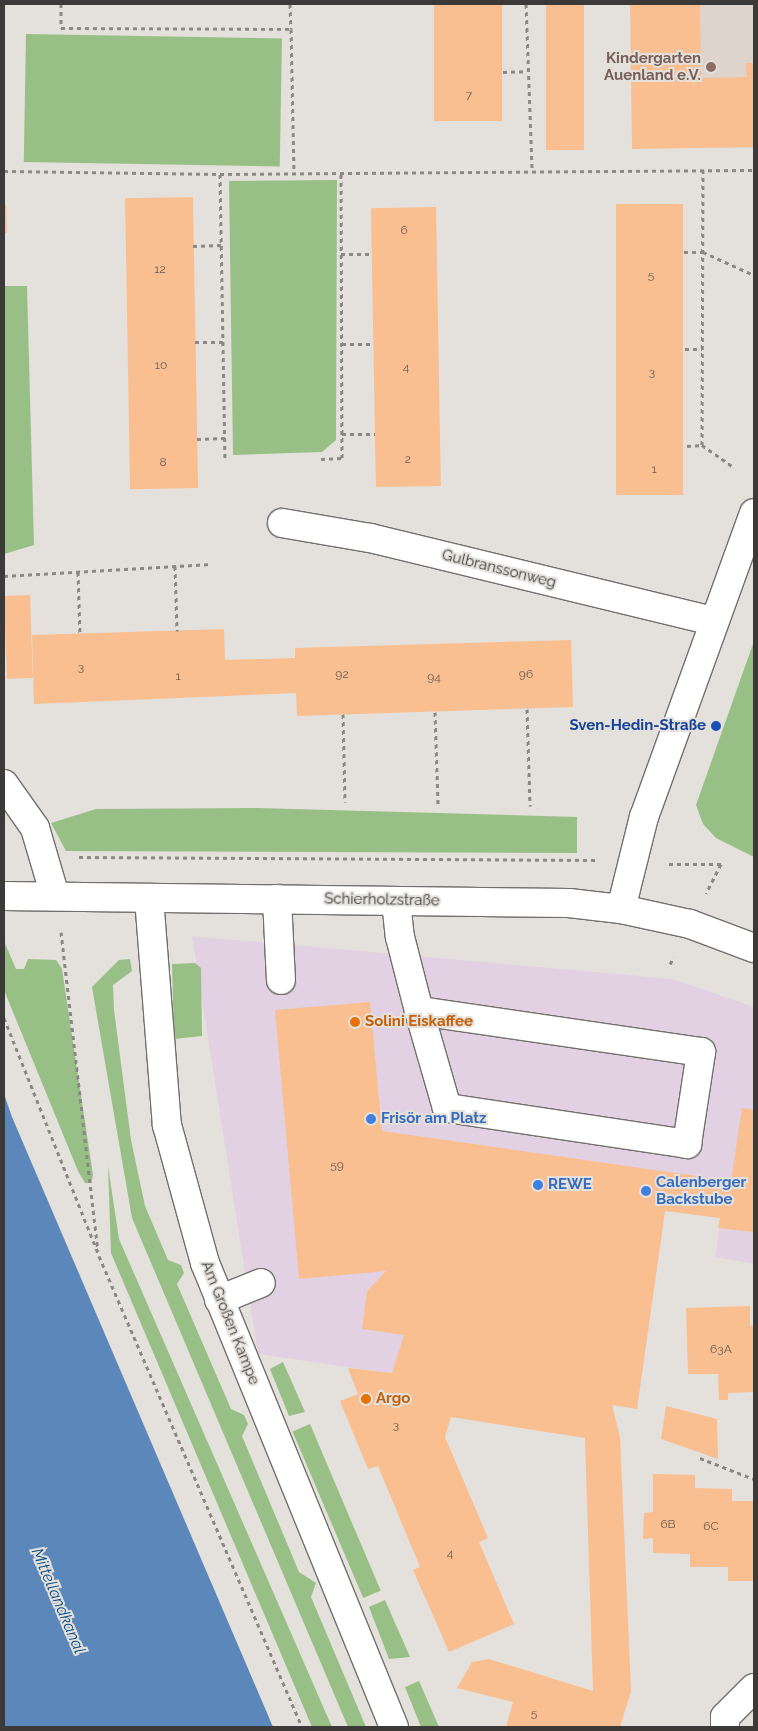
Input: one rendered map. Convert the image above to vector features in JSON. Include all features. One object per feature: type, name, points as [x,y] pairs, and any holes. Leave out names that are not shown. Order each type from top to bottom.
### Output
[{"type":"street","points":[[621,909],[644,817],[754,513]]},
{"type":"street","name":"Gulbranssonweg","points":[[282,523],[370,538],[714,621]]},
{"type":"street","points":[[4,784],[35,828],[46,857],[54,896]]},
{"type":"street","name":"Schierholzstraße","points":[[4,896],[569,903],[621,909],[690,924],[754,948]]},
{"type":"street","name":"Am Großen Kampe","points":[[149,898],[167,1125],[205,1263],[394,1727]]},
{"type":"street","points":[[277,900],[281,980]]},
{"type":"street","points":[[396,901],[400,937],[419,1011],[447,1108],[688,1144],[701,1052],[419,1011]]},
{"type":"street","points":[[219,1300],[261,1284]]},
{"type":"street","points":[[725,1727],[725,1717],[754,1688]]},
{"type":"path","points":[[61,4],[61,28],[290,29]]},
{"type":"path","points":[[290,4],[294,172]]},
{"type":"path","points":[[526,4],[532,170]]},
{"type":"path","points":[[503,72],[527,71]]},
{"type":"path","points":[[702,446],[703,170]]},
{"type":"path","points":[[4,171],[220,174],[341,171],[754,170]]},
{"type":"path","points":[[321,459],[342,458],[341,171]]},
{"type":"path","points":[[220,174],[225,461]]},
{"type":"path","points":[[193,246],[221,245]]},
{"type":"path","points":[[684,252],[703,252],[754,275]]},
{"type":"path","points":[[341,254],[372,254]]},
{"type":"path","points":[[195,342],[223,342]]},
{"type":"path","points":[[342,344],[373,344]]},
{"type":"path","points":[[685,349],[702,349]]},
{"type":"path","points":[[342,434],[375,434]]},
{"type":"path","points":[[196,439],[225,438]]},
{"type":"path","points":[[687,446],[702,446],[732,466]]},
{"type":"path","points":[[4,576],[212,564]]},
{"type":"path","points":[[174,566],[176,631]]},
{"type":"path","points":[[78,572],[80,634]]},
{"type":"path","points":[[527,709],[530,806]]},
{"type":"path","points":[[435,712],[438,804]]},
{"type":"path","points":[[343,714],[346,802]]},
{"type":"path","points":[[46,857],[593,860]]},
{"type":"path","points":[[673,864],[721,864],[704,897]]},
{"type":"path","points":[[60,923],[99,1256]]},
{"type":"path","points":[[4,1018],[99,1256],[302,1727]]},
{"type":"path","points":[[700,1458],[754,1479]]},
{"type":"shaded area","name":"Kindergarten Auenland e.V.","points":[[666,4],[754,4],[754,148],[666,148]]},
{"type":"shaded area","points":[[192,936],[672,979],[754,1007],[754,1264],[716,1257],[720,1218],[665,1211],[637,1409],[258,1354]]},
{"type":"green space","points":[[26,34],[282,38],[280,166],[24,162]]},
{"type":"green space","points":[[337,180],[336,440],[322,452],[233,455],[229,181]]},
{"type":"green space","points":[[4,286],[27,286],[34,545],[4,554]]},
{"type":"green space","points":[[754,641],[754,857],[716,838],[703,824],[696,805]]},
{"type":"green space","points":[[257,808],[577,817],[577,853],[66,851],[51,823],[96,809]]},
{"type":"green space","points":[[4,941],[16,969],[24,969],[28,959],[56,960],[62,969],[93,1175],[91,1183],[85,1183],[78,1171],[4,990]]},
{"type":"green space","points":[[130,959],[132,971],[113,985],[114,1010],[131,1140],[145,1206],[168,1260],[181,1265],[184,1273],[177,1284],[231,1409],[244,1415],[248,1424],[242,1436],[299,1572],[316,1583],[311,1597],[366,1727],[348,1727],[132,1218],[92,987],[119,960]]},
{"type":"green space","points":[[195,963],[201,968],[202,1036],[174,1039],[172,964]]},
{"type":"green space","points":[[108,1166],[119,1239],[332,1727],[312,1727],[111,1253]]},
{"type":"green space","points":[[283,1362],[305,1412],[289,1416],[270,1369]]},
{"type":"green space","points":[[310,1424],[381,1591],[363,1598],[293,1431]]},
{"type":"green space","points":[[385,1600],[410,1657],[389,1659],[369,1607]]},
{"type":"green space","points":[[419,1681],[439,1727],[421,1727],[405,1687]]},
{"type":"water","name":"Mittellandkanal","points":[[4,1094],[12,1117],[273,1727],[4,1727]]},
{"type":"building","points":[[434,4],[502,4],[502,121],[434,121]]},
{"type":"building","points":[[546,4],[584,4],[584,150],[546,150]]},
{"type":"building","name":"Kindergarten Auenland e.V.","points":[[630,4],[700,4],[701,78],[747,77],[746,63],[754,63],[754,147],[632,149]]},
{"type":"building","points":[[193,197],[198,488],[130,489],[125,198]]},
{"type":"building","points":[[616,204],[683,204],[683,495],[616,495]]},
{"type":"building","points":[[4,205],[6,205],[7,233],[4,233]]},
{"type":"building","points":[[436,207],[441,486],[376,487],[371,208]]},
{"type":"building","points":[[30,595],[33,678],[7,679],[4,596]]},
{"type":"building","points":[[224,629],[225,660],[295,658],[295,648],[571,640],[573,707],[297,716],[296,693],[34,704],[32,635]]},
{"type":"building","points":[[370,1002],[382,1131],[731,1181],[742,1108],[754,1110],[754,1232],[718,1228],[720,1218],[665,1211],[637,1409],[612,1405],[620,1437],[631,1691],[620,1727],[506,1727],[513,1702],[457,1688],[472,1662],[489,1659],[593,1691],[585,1438],[451,1417],[445,1437],[488,1538],[479,1542],[514,1624],[449,1652],[413,1570],[420,1567],[378,1466],[368,1469],[340,1401],[358,1394],[348,1368],[392,1373],[404,1335],[362,1329],[367,1291],[386,1271],[299,1279],[275,1010]]},
{"type":"building","points":[[750,1306],[750,1326],[754,1326],[754,1392],[728,1393],[728,1400],[719,1400],[718,1374],[688,1374],[686,1308]]},
{"type":"building","points":[[666,1406],[717,1419],[718,1459],[661,1439]]},
{"type":"building","points":[[653,1474],[695,1475],[695,1488],[732,1489],[732,1501],[754,1501],[754,1581],[728,1581],[728,1567],[690,1567],[690,1554],[653,1553],[653,1538],[643,1539],[644,1513],[653,1512]]},
{"type":"place","name":"Kindergarten Auenland e.V.","points":[[711,67]]},
{"type":"place","name":"Sven-Hedin-Straße","points":[[716,726]]},
{"type":"place","name":"Solini Eiskaffee","points":[[355,1022]]},
{"type":"place","name":"Frisör am Platz","points":[[371,1119]]},
{"type":"place","name":"REWE","points":[[538,1185]]},
{"type":"place","name":"Calenberger Backstube","points":[[646,1191]]},
{"type":"place","name":"Argo","points":[[366,1399]]}]
